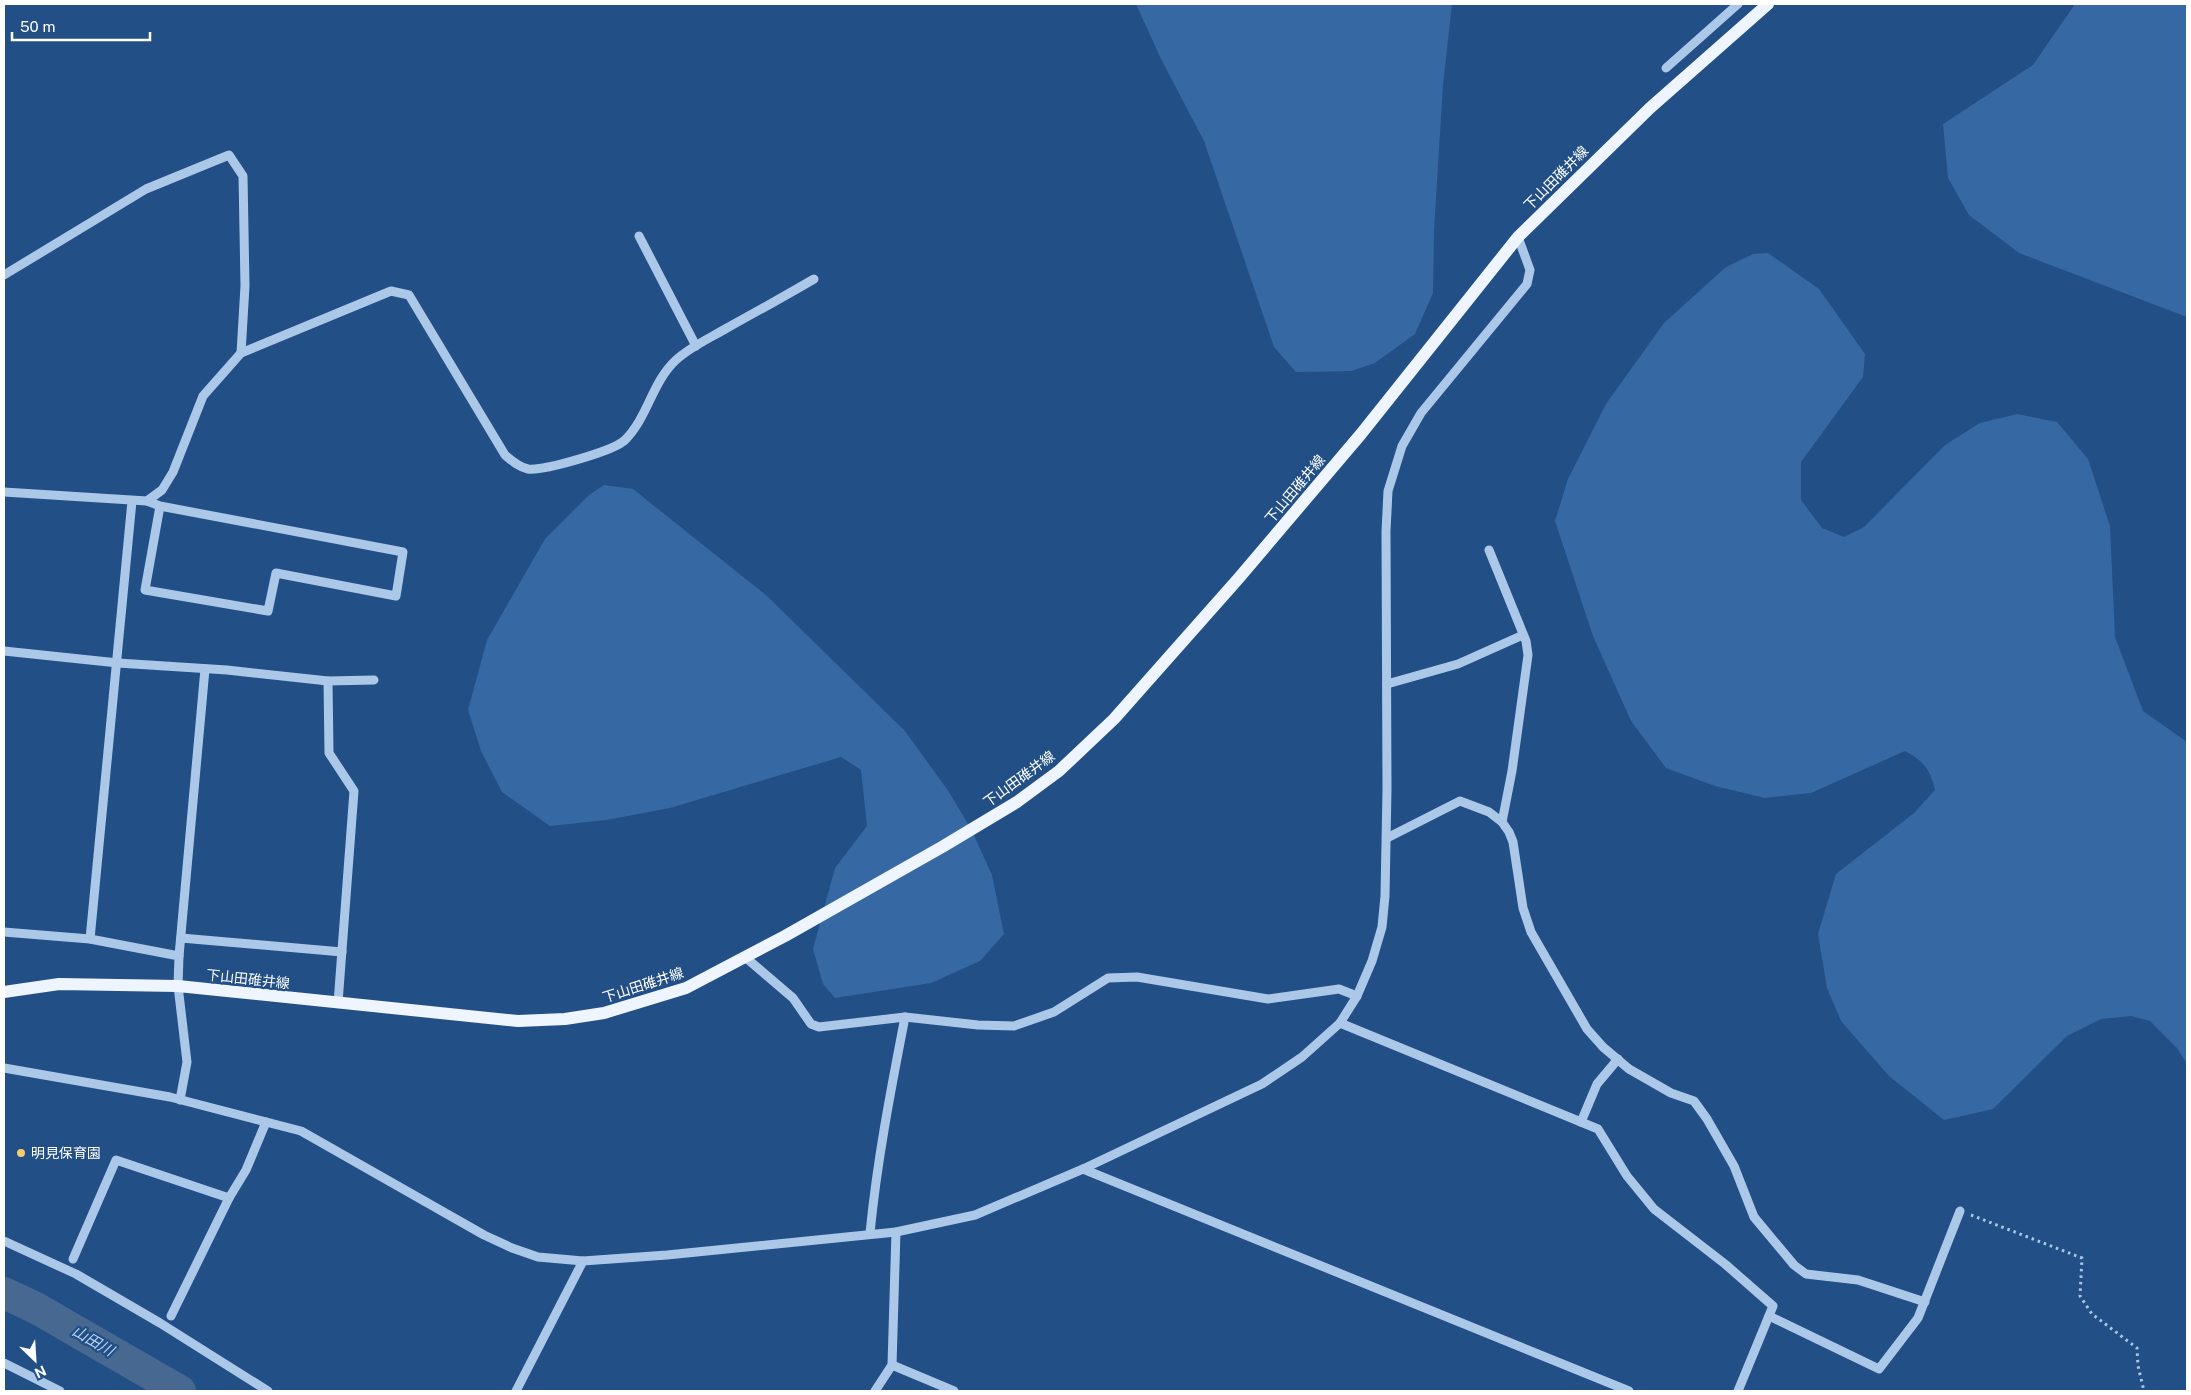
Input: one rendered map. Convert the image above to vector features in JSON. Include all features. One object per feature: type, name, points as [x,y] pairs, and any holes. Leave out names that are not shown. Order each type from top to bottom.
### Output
[{"type":"main road","name":"下山田碓井線","points":[[4,992],[59,984],[178,986],[518,1021],[565,1019],[604,1013],[686,988],[942,847],[1017,802],[1059,771],[1114,719],[1251,564],[1361,434],[1518,237],[1650,108],[1768,4]]},
{"type":"street","points":[[1666,68],[1738,4]]},
{"type":"street","points":[[4,276],[146,189],[229,155],[243,176],[245,286],[241,352]]},
{"type":"street","points":[[639,236],[696,346]]},
{"type":"street","points":[[4,1068],[180,1100],[301,1131],[484,1235],[512,1248],[538,1256],[583,1261],[667,1255],[870,1233],[896,1232],[976,1215],[1083,1169],[1262,1084],[1302,1057],[1340,1023],[1357,996],[1372,961],[1382,927],[1385,896],[1386,531],[1388,491],[1402,446],[1421,413],[1527,284],[1530,270],[1518,237]]},
{"type":"street","points":[[147,501],[162,490],[173,472],[203,396],[241,352],[390,291],[409,295],[505,455],[516,464],[528,469],[545,467],[608,451],[625,441],[639,422],[661,377],[676,360],[696,346],[814,279]]},
{"type":"street","points":[[4,492],[147,501],[160,506],[403,552],[396,596],[276,573],[268,611],[145,590],[160,506]]},
{"type":"street","points":[[90,939],[118,663],[132,501]]},
{"type":"street","points":[[1489,550],[1523,635],[1528,655],[1512,771],[1502,822]]},
{"type":"street","points":[[1387,684],[1458,664],[1523,635]]},
{"type":"street","points":[[4,651],[328,681],[374,680]]},
{"type":"street","points":[[180,1100],[187,1062],[178,986],[205,669]]},
{"type":"street","points":[[328,681],[330,753],[354,791],[338,1003]]},
{"type":"street","points":[[1386,838],[1460,801],[1489,812],[1502,822],[1512,842],[1523,908],[1531,932],[1587,1029],[1603,1047],[1629,1069],[1671,1093],[1694,1102],[1707,1119],[1734,1166],[1754,1217],[1794,1265],[1806,1274],[1858,1280],[1925,1302]]},
{"type":"street","points":[[4,932],[90,939],[180,956]]},
{"type":"street","points":[[181,938],[342,952]]},
{"type":"street","points":[[745,957],[793,998],[811,1024],[819,1027],[905,1017],[978,1025],[1014,1026],[1054,1012],[1108,978],[1136,977],[1268,999],[1339,989],[1357,996]]},
{"type":"street","points":[[870,1233],[874,1193],[886,1118],[905,1017]]},
{"type":"street","points":[[1340,1023],[1598,1129],[1627,1176],[1654,1208],[1725,1264],[1773,1306],[1738,1391]]},
{"type":"street","points":[[1581,1122],[1597,1084],[1618,1060]]},
{"type":"street","points":[[171,1316],[229,1198],[246,1170],[266,1122]]},
{"type":"street","points":[[73,1258],[116,1160],[229,1198]]},
{"type":"street","points":[[1083,1169],[1629,1391]]},
{"type":"street","points":[[1770,1316],[1879,1369],[1918,1318],[1960,1211]]},
{"type":"street","points":[[875,1391],[892,1365],[896,1232]]},
{"type":"street","points":[[4,1241],[76,1274],[268,1391]]},
{"type":"street","points":[[516,1391],[583,1261]]},
{"type":"street","points":[[4,1363],[60,1391]]},
{"type":"street","points":[[892,1365],[954,1391]]},
{"type":"path","points":[[1960,1211],[2082,1258],[2080,1296],[2092,1314],[2137,1348],[2138,1366],[2144,1391]]},
{"type":"shaded area","points":[[1136,4],[1452,4],[1443,85],[1434,230],[1433,293],[1415,334],[1375,363],[1351,371],[1296,372],[1274,347],[1204,141],[1161,59]]},
{"type":"shaded area","points":[[2075,4],[2187,4],[2187,317],[2019,253],[1969,215],[1948,178],[1943,124],[2033,65]]},
{"type":"shaded area","points":[[1768,253],[1819,289],[1865,354],[1863,377],[1801,462],[1801,500],[1822,528],[1844,537],[1864,527],[1945,445],[1980,423],[2017,414],[2057,422],[2088,459],[2110,526],[2115,637],[2143,711],[2187,742],[2187,1064],[2177,1048],[2150,1021],[2131,1016],[2101,1019],[2067,1036],[1993,1109],[1944,1120],[1889,1076],[1841,1021],[1827,988],[1818,934],[1836,874],[1914,813],[1935,790],[1931,777],[1925,767],[1917,758],[1905,751],[1811,793],[1765,798],[1715,786],[1666,768],[1631,721],[1593,636],[1555,521],[1568,479],[1606,404],[1664,323],[1726,267],[1753,254]]},
{"type":"shaded area","points":[[604,485],[633,489],[767,596],[905,731],[949,792],[971,829],[992,875],[1004,934],[980,961],[931,983],[835,998],[823,984],[813,949],[835,868],[867,826],[861,770],[841,757],[670,808],[606,820],[550,826],[502,792],[481,751],[468,710],[487,640],[545,539],[589,495]]},
{"type":"waterway","name":"山田川","points":[[4,1293],[36,1308],[180,1391]]},
{"type":"place","name":"明見保育園","points":[[21,1153]]}]
